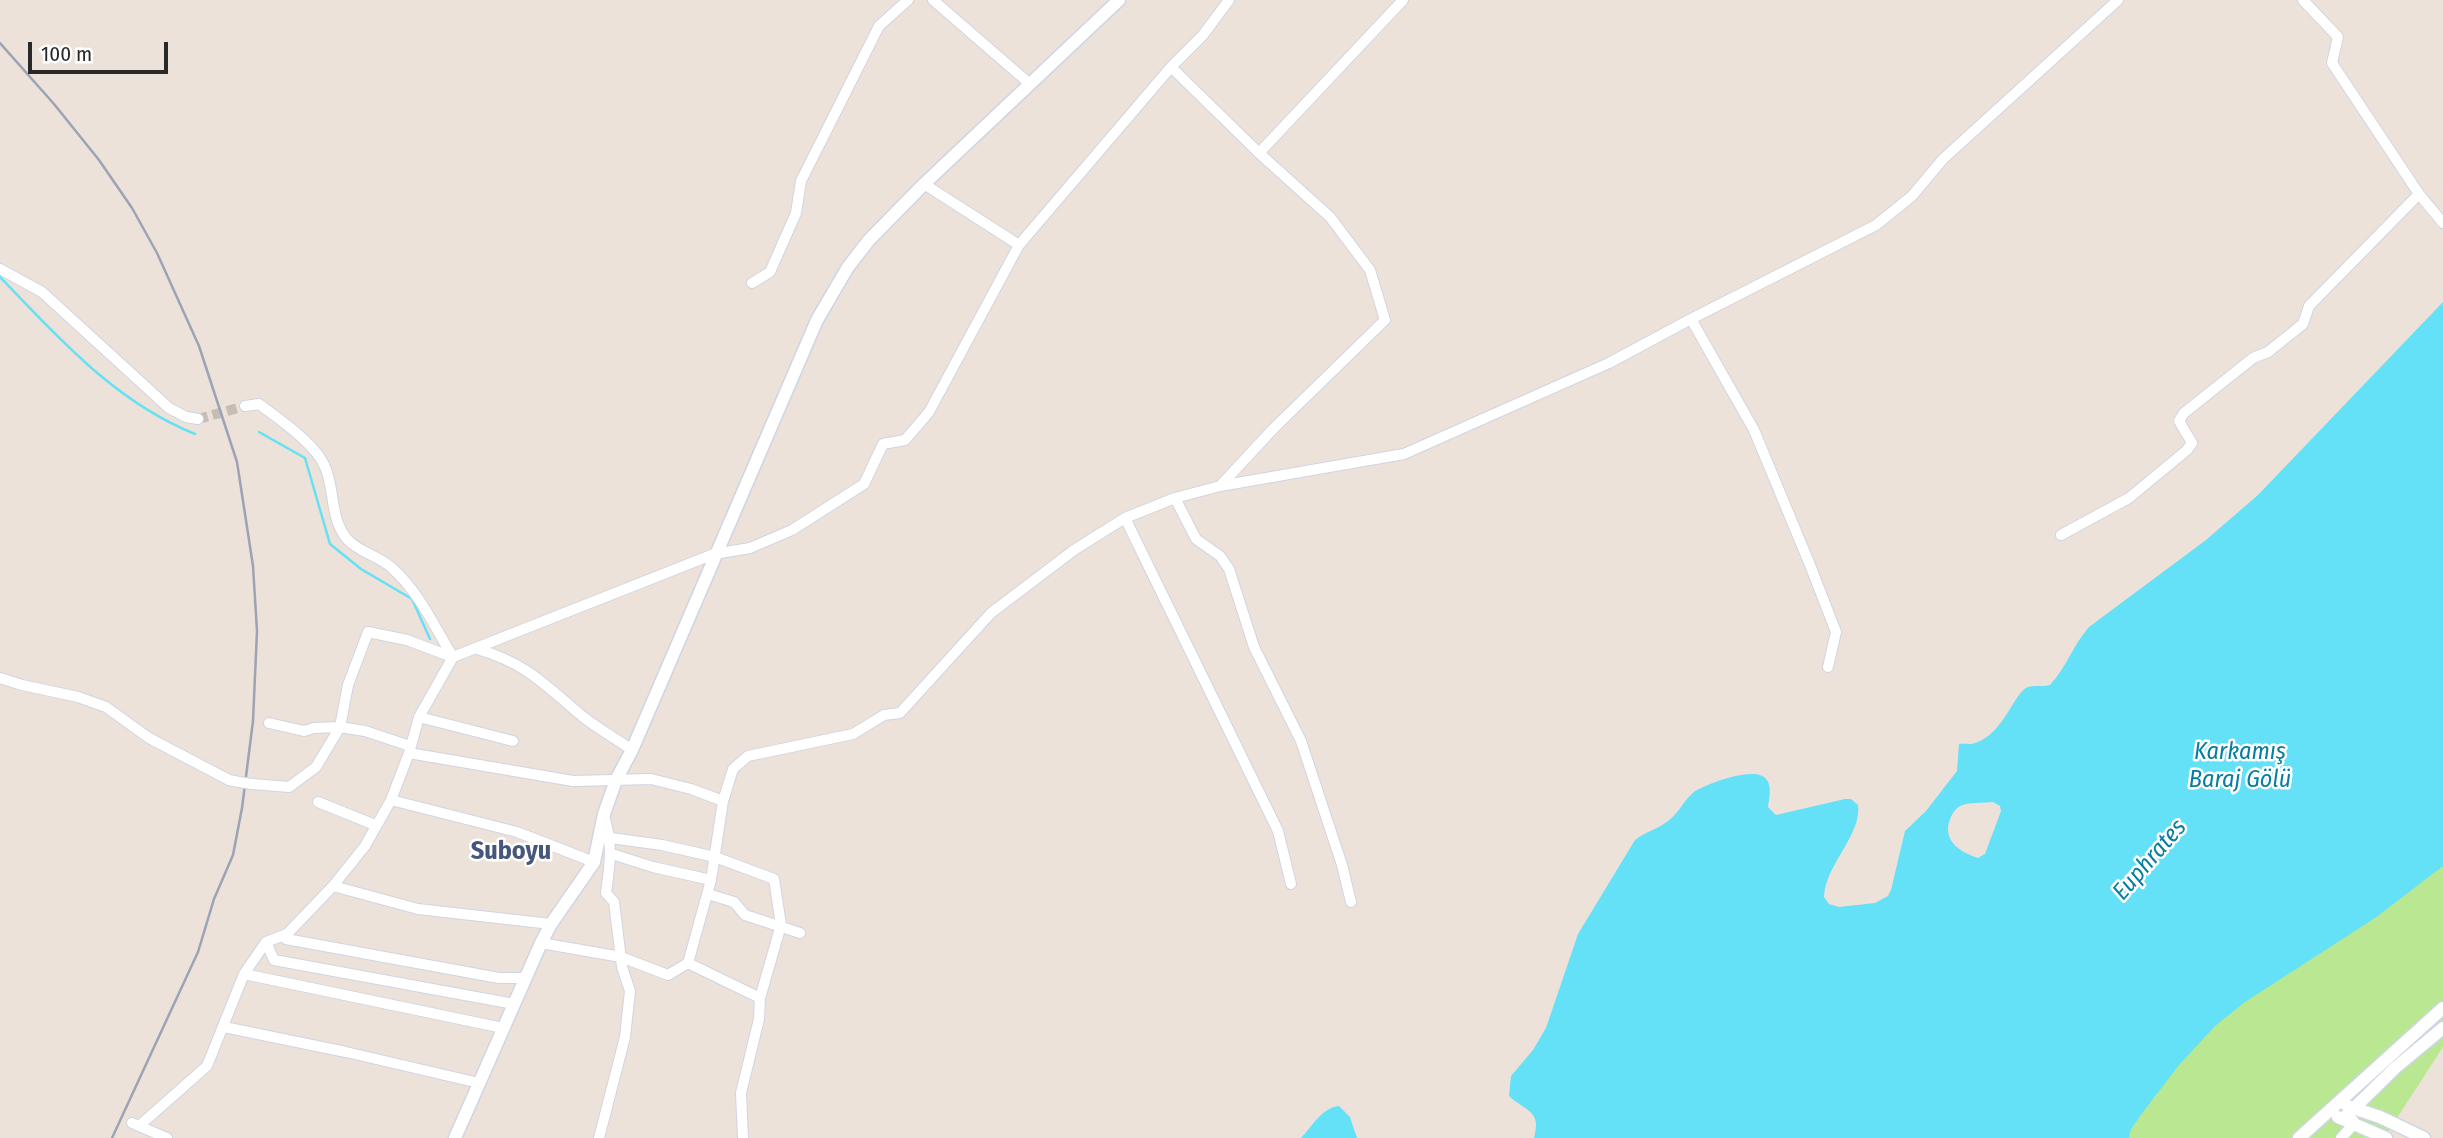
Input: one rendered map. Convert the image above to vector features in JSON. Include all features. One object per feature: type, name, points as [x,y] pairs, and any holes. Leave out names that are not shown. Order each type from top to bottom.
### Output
[{"type":"street","points":[[752,283],[770,272],[796,212],[802,181],[879,26],[908,0]]},
{"type":"street","points":[[933,0],[1030,84]]},
{"type":"street","points":[[456,1138],[541,943],[594,862],[604,814],[616,780],[632,750],[714,554],[828,300],[848,267],[869,240],[924,184],[1119,0]]},
{"type":"street","points":[[0,678],[78,697],[106,707],[149,738],[229,780],[252,785],[289,787],[316,767],[340,727],[348,685],[368,632],[407,640],[453,657],[714,554],[750,548],[792,530],[864,484],[883,444],[905,440],[929,412],[1019,245],[1171,68],[1203,35],[1229,0]]},
{"type":"street","points":[[1259,153],[1403,0]]},
{"type":"street","points":[[541,943],[621,957],[668,975],[688,963],[708,894],[723,801],[733,769],[748,756],[853,734],[884,715],[900,713],[990,613],[1074,550],[1125,518],[1175,498],[1220,486],[1404,454],[1609,363],[1876,225],[1912,196],[1943,159],[2118,0]]},
{"type":"street","points":[[2303,0],[2338,37],[2332,63],[2420,194],[2443,223]]},
{"type":"street","points":[[1171,68],[1330,217],[1370,270],[1385,320],[1274,428],[1220,486]]},
{"type":"street","points":[[924,184],[1019,245]]},
{"type":"street","points":[[2061,535],[2129,498],[2187,450],[2192,443],[2179,421],[2184,413],[2253,358],[2268,352],[2303,324],[2309,306],[2420,194]]},
{"type":"street","points":[[0,269],[42,292],[169,408],[186,417],[198,419]]},
{"type":"street","points":[[1691,319],[1754,430],[1811,565],[1836,632],[1828,667]]},
{"type":"street","points":[[245,406],[259,404],[282,421],[316,453],[325,466],[338,524],[347,539],[390,566],[412,588],[453,657]]},
{"type":"street","points":[[1175,498],[1196,539],[1220,556],[1229,569],[1254,647],[1301,741],[1342,865],[1351,902]]},
{"type":"street","points":[[1125,518],[1278,831],[1291,884]]},
{"type":"street","points":[[477,649],[500,656],[535,675],[584,718],[632,750]]},
{"type":"street","points":[[167,1138],[136,1125],[207,1066],[244,974],[266,942],[286,934],[333,886],[365,846],[391,800],[419,717],[453,657]]},
{"type":"street","points":[[419,717],[513,741]]},
{"type":"street","points":[[269,723],[304,731],[340,727],[365,731],[409,750],[573,781],[651,779],[691,789],[723,801]]},
{"type":"street","points":[[391,800],[517,832],[594,862]]},
{"type":"street","points":[[318,802],[375,825]]},
{"type":"street","points":[[599,1138],[625,1037],[630,991],[621,957],[614,901],[606,893],[612,854],[611,838],[604,814]]},
{"type":"street","points":[[611,838],[662,845],[715,858],[774,879],[781,925],[760,998],[759,1019],[741,1093],[743,1138]]},
{"type":"street","points":[[612,854],[653,867],[711,880]]},
{"type":"street","points":[[333,886],[418,909],[551,924]]},
{"type":"street","points":[[708,894],[734,902],[745,915],[800,933]]},
{"type":"street","points":[[286,934],[286,939],[499,978],[525,978]]},
{"type":"street","points":[[266,942],[274,960],[514,1004]]},
{"type":"street","points":[[688,963],[760,998]]},
{"type":"street","points":[[244,974],[503,1028]]},
{"type":"street","points":[[2299,1138],[2443,1009]]},
{"type":"street","points":[[224,1027],[479,1083]]},
{"type":"street","points":[[2341,1138],[2353,1109],[2395,1068],[2443,1028]]},
{"type":"street","points":[[2340,1101],[2424,1138]]},
{"type":"street","points":[[2328,1112],[2386,1138]]},
{"type":"green space","points":[[2443,827],[2443,1047],[2384,1138],[2109,1138],[2155,1097],[2200,1016]]},
{"type":"water","name":"Karkamış Baraj Gölü","points":[[2443,302],[2443,866],[2375,918],[2245,1002],[2215,1026],[2179,1065],[2131,1129],[2129,1138],[1534,1138],[1534,1116],[1509,1096],[1511,1076],[1533,1050],[1546,1028],[1578,934],[1635,840],[1668,821],[1694,792],[1720,780],[1753,774],[1767,780],[1770,794],[1768,807],[1776,815],[1845,799],[1851,799],[1858,805],[1855,828],[1830,873],[1824,897],[1829,904],[1839,907],[1875,903],[1888,896],[1905,831],[1926,811],[1957,771],[1959,744],[1973,744],[1994,731],[2023,690],[2050,685],[2089,627],[2206,540],[2258,495]],"holes":[[[1993,802],[2000,806],[2001,811],[1985,854],[1978,858],[1954,844],[1948,834],[1948,827],[1958,807]]]},
{"type":"water","points":[[1339,1106],[1350,1117],[1357,1138],[1301,1138],[1322,1114]]},
{"type":"waterway","points":[[0,277],[67,345],[114,386],[139,405],[195,434]]},
{"type":"waterway","points":[[259,432],[305,458],[330,544],[361,569],[412,599],[430,639]]},
{"type":"tunnel","points":[[198,419],[245,406]]},
{"type":"railway","points":[[0,43],[99,160],[132,208],[157,253],[199,346],[237,462],[253,566],[257,631],[253,721],[233,855],[214,899],[198,952],[112,1138]]},
{"type":"district","name":"Suboyu","points":[[511,852]]},
{"type":"water label","name":"Euphrates","points":[[2150,860]]}]
